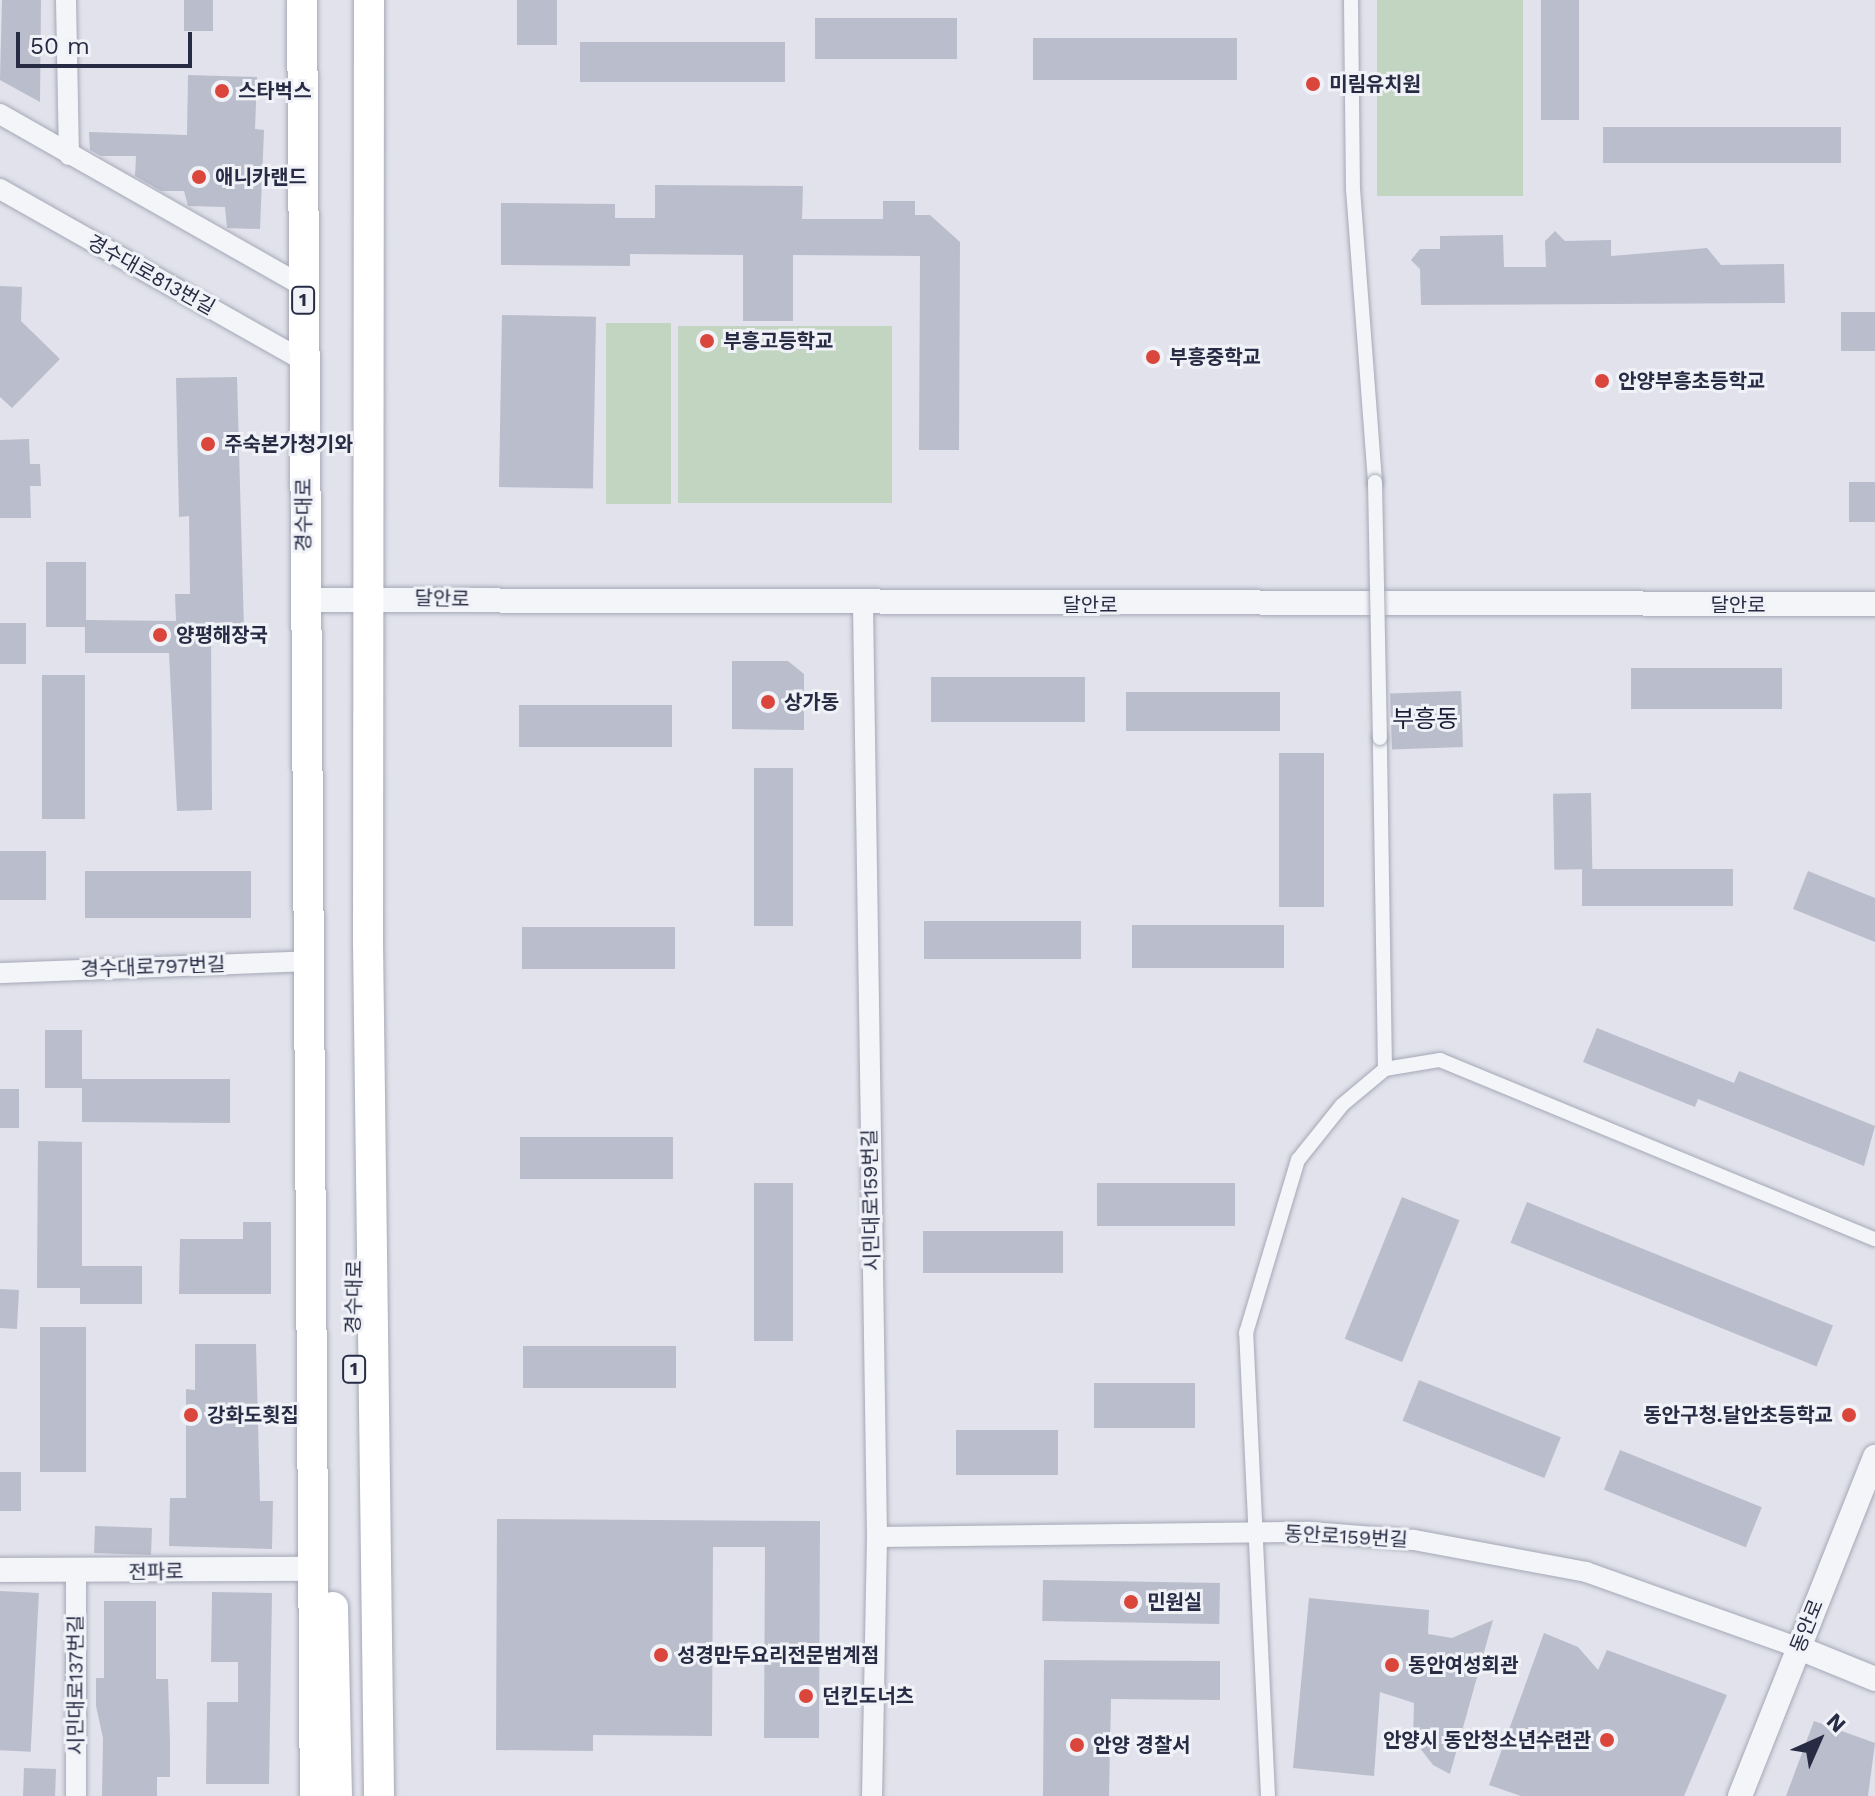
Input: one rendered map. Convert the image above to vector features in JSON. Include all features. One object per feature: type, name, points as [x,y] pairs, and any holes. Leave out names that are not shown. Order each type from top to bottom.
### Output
[{"type":"main road","name":"경수대로","points":[[302,0],[306,1030],[315,1796]]},
{"type":"main road","name":"경수대로","points":[[369,0],[368,942],[379,1796]]},
{"type":"main road","name":"경수대로","points":[[360,1796],[353,1303],[368,942]]},
{"type":"main road","name":"경수대로","points":[[306,1030],[327,1305],[337,1796]]},
{"type":"street","points":[[66,0],[69,155]]},
{"type":"street","points":[[1351,0],[1353,189],[1375,482],[1385,1069]]},
{"type":"street","points":[[0,114],[303,286]]},
{"type":"street","name":"경수대로813번길","points":[[0,189],[302,360]]},
{"type":"street","name":"달안로","points":[[304,600],[369,598],[863,604],[1875,604]]},
{"type":"street","name":"시민대로159번길","points":[[863,604],[877,1537],[872,1796]]},
{"type":"street","name":"경수대로797번길","points":[[0,973],[306,961]]},
{"type":"street","points":[[1268,1796],[1246,1333],[1298,1160],[1342,1105],[1385,1069],[1440,1060],[1875,1239]]},
{"type":"street","name":"동안로","points":[[1740,1796],[1875,1457]]},
{"type":"street","name":"동안로159번길","points":[[877,1537],[1255,1533],[1414,1540],[1586,1572],[1799,1648]]},
{"type":"street","name":"전파로","points":[[0,1570],[76,1574],[312,1569]]},
{"type":"street","name":"시민대로137번길","points":[[76,1574],[76,1796]]},
{"type":"street","points":[[1799,1648],[1875,1679]]},
{"type":"green space","points":[[1377,0],[1523,0],[1523,196],[1377,196]]},
{"type":"green space","points":[[606,323],[671,323],[671,504],[606,504]]},
{"type":"green space","points":[[678,326],[892,326],[892,503],[678,503]]},
{"type":"building","points":[[2,0],[41,0],[40,102],[0,80]]},
{"type":"building","points":[[184,0],[213,0],[213,31],[184,31]]},
{"type":"building","points":[[517,0],[557,0],[557,45],[517,45]]},
{"type":"building","points":[[1541,0],[1579,0],[1579,120],[1541,120]]},
{"type":"building","points":[[815,18],[957,18],[957,59],[815,59]]},
{"type":"building","points":[[1033,38],[1237,38],[1237,80],[1033,80]]},
{"type":"building","points":[[580,42],[785,42],[785,82],[580,82]]},
{"type":"building","points":[[188,75],[257,77],[255,129],[264,130],[260,229],[227,228],[225,207],[188,206],[184,191],[161,191],[135,176],[136,156],[101,156],[90,150],[89,132],[187,135]]},
{"type":"building","points":[[1603,127],[1841,127],[1841,163],[1603,163]]},
{"type":"building","points":[[655,185],[803,186],[802,219],[883,219],[883,201],[915,201],[915,215],[930,215],[960,242],[959,450],[919,450],[920,256],[793,255],[793,321],[743,321],[743,255],[630,254],[630,266],[501,265],[501,203],[615,204],[615,218],[655,218]]},
{"type":"building","points":[[1555,231],[1565,241],[1611,240],[1611,256],[1707,248],[1721,265],[1784,264],[1785,303],[1421,305],[1420,269],[1411,260],[1420,249],[1440,249],[1440,236],[1503,235],[1504,267],[1546,267],[1545,241]]},
{"type":"building","points":[[0,286],[22,287],[21,321],[60,359],[12,408],[0,397]]},
{"type":"building","points":[[1841,312],[1875,312],[1875,351],[1841,351]]},
{"type":"building","points":[[502,315],[596,317],[593,489],[499,487]]},
{"type":"building","points":[[237,377],[244,630],[211,630],[212,810],[177,811],[169,653],[85,653],[85,627],[46,627],[46,562],[86,562],[86,620],[176,621],[175,594],[190,594],[189,516],[179,517],[176,378]]},
{"type":"building","points":[[29,439],[30,464],[40,464],[41,486],[30,486],[31,518],[0,518],[0,440]]},
{"type":"building","points":[[1849,482],[1875,482],[1875,522],[1849,522]]},
{"type":"building","points":[[0,623],[26,623],[26,664],[0,664]]},
{"type":"building","name":"상가동","points":[[732,661],[788,661],[804,674],[804,730],[732,729]]},
{"type":"building","points":[[1631,668],[1782,668],[1782,709],[1631,709]]},
{"type":"building","points":[[42,675],[85,675],[85,819],[42,819]]},
{"type":"building","points":[[931,677],[1085,677],[1085,722],[931,722]]},
{"type":"building","points":[[1461,691],[1463,747],[1392,749],[1390,693]]},
{"type":"building","points":[[1126,692],[1280,692],[1280,731],[1126,731]]},
{"type":"building","points":[[519,705],[672,705],[672,747],[519,747]]},
{"type":"building","points":[[1279,753],[1324,753],[1324,907],[1279,907]]},
{"type":"building","points":[[754,768],[793,768],[793,926],[754,926]]},
{"type":"building","points":[[1591,793],[1592,869],[1554,870],[1553,794]]},
{"type":"building","points":[[0,851],[46,851],[46,900],[0,900]]},
{"type":"building","points":[[1582,869],[1733,869],[1733,906],[1582,906]]},
{"type":"building","points":[[85,871],[251,871],[251,918],[85,918]]},
{"type":"building","points":[[1808,871],[1875,898],[1875,942],[1793,909]]},
{"type":"building","points":[[924,921],[1081,921],[1081,959],[924,959]]},
{"type":"building","points":[[1132,925],[1284,925],[1284,968],[1132,968]]},
{"type":"building","points":[[522,927],[675,927],[675,969],[522,969]]},
{"type":"building","points":[[1597,1028],[1734,1083],[1739,1071],[1875,1126],[1864,1166],[1698,1099],[1695,1107],[1583,1062]]},
{"type":"building","points":[[45,1030],[82,1030],[82,1079],[230,1079],[230,1123],[82,1122],[82,1088],[45,1088]]},
{"type":"building","points":[[0,1089],[19,1089],[19,1128],[0,1128]]},
{"type":"building","points":[[520,1137],[673,1137],[673,1179],[520,1179]]},
{"type":"building","points":[[38,1141],[82,1142],[82,1266],[142,1266],[142,1304],[80,1304],[80,1288],[37,1288]]},
{"type":"building","points":[[754,1183],[793,1183],[793,1341],[754,1341]]},
{"type":"building","points":[[1097,1183],[1235,1183],[1235,1226],[1097,1226]]},
{"type":"building","points":[[1402,1197],[1459,1220],[1402,1362],[1345,1339]]},
{"type":"building","points":[[1527,1202],[1833,1326],[1816,1366],[1511,1243]]},
{"type":"building","points":[[243,1222],[271,1222],[271,1294],[179,1294],[180,1239],[243,1239]]},
{"type":"building","points":[[923,1231],[1063,1231],[1063,1273],[923,1273]]},
{"type":"building","points":[[0,1289],[19,1290],[17,1329],[0,1328]]},
{"type":"building","points":[[40,1327],[86,1327],[86,1472],[40,1472]]},
{"type":"building","points":[[195,1344],[256,1344],[260,1501],[273,1501],[272,1549],[169,1546],[170,1498],[186,1498],[186,1389],[195,1390]]},
{"type":"building","points":[[523,1346],[676,1346],[676,1388],[523,1388]]},
{"type":"building","points":[[1419,1380],[1561,1437],[1544,1478],[1403,1421]]},
{"type":"building","points":[[1094,1383],[1195,1383],[1195,1428],[1094,1428]]},
{"type":"building","points":[[956,1430],[1058,1430],[1058,1475],[956,1475]]},
{"type":"building","points":[[1620,1450],[1762,1507],[1746,1547],[1604,1490]]},
{"type":"building","points":[[0,1472],[21,1472],[21,1511],[0,1511]]},
{"type":"building","points":[[497,1519],[820,1521],[819,1738],[764,1738],[765,1547],[713,1547],[712,1736],[593,1735],[593,1751],[496,1750]]},
{"type":"building","points":[[95,1526],[152,1528],[151,1555],[94,1553]]},
{"type":"building","name":"민원실","points":[[1043,1580],[1220,1583],[1219,1624],[1042,1621]]},
{"type":"building","points":[[0,1591],[39,1593],[31,1752],[0,1750]]},
{"type":"building","points":[[212,1592],[272,1593],[269,1784],[206,1784],[207,1702],[238,1702],[238,1662],[211,1662]]},
{"type":"building","name":"동안여성회관","points":[[1309,1598],[1429,1610],[1428,1634],[1452,1638],[1493,1620],[1450,1774],[1433,1765],[1413,1739],[1414,1703],[1380,1692],[1374,1776],[1293,1768]]},
{"type":"building","points":[[104,1601],[156,1601],[156,1679],[168,1679],[170,1743],[170,1777],[157,1777],[157,1796],[102,1796],[103,1738],[96,1706],[96,1678],[104,1678]]},
{"type":"building","name":"안양시 동안청소년수련관","points":[[1544,1633],[1578,1647],[1598,1670],[1607,1650],[1727,1695],[1684,1796],[1521,1796],[1489,1785]]},
{"type":"building","name":"안양 경찰서","points":[[1044,1660],[1220,1661],[1220,1700],[1111,1699],[1109,1796],[1043,1796]]},
{"type":"building","points":[[1814,1721],[1875,1743],[1868,1796],[1786,1796]]},
{"type":"building","points":[[24,1768],[56,1769],[55,1796],[23,1796]]},
{"type":"place","name":"미림유치원","points":[[1313,84]]},
{"type":"place","name":"스타벅스","points":[[222,91]]},
{"type":"place","name":"애니카랜드","points":[[199,177]]},
{"type":"place","name":"부흥고등학교","points":[[707,341]]},
{"type":"place","name":"부흥중학교","points":[[1153,357]]},
{"type":"place","name":"안양부흥초등학교","points":[[1602,381]]},
{"type":"place","name":"주숙본가청기와","points":[[208,444]]},
{"type":"place","name":"양평해장국","points":[[160,635]]},
{"type":"place","name":"상가동","points":[[768,702]]},
{"type":"place","name":"강화도횟집","points":[[191,1415]]},
{"type":"place","name":"동안구청.달안초등학교","points":[[1849,1415]]},
{"type":"place","name":"민원실","points":[[1131,1602]]},
{"type":"place","name":"성경만두요리전문범계점","points":[[661,1655]]},
{"type":"place","name":"동안여성회관","points":[[1392,1665]]},
{"type":"place","name":"던킨도너츠","points":[[806,1696]]},
{"type":"place","name":"안양시 동안청소년수련관","points":[[1607,1740]]},
{"type":"place","name":"안양 경찰서","points":[[1077,1745]]},
{"type":"district","name":"부흥동","points":[[1425,720]]}]
